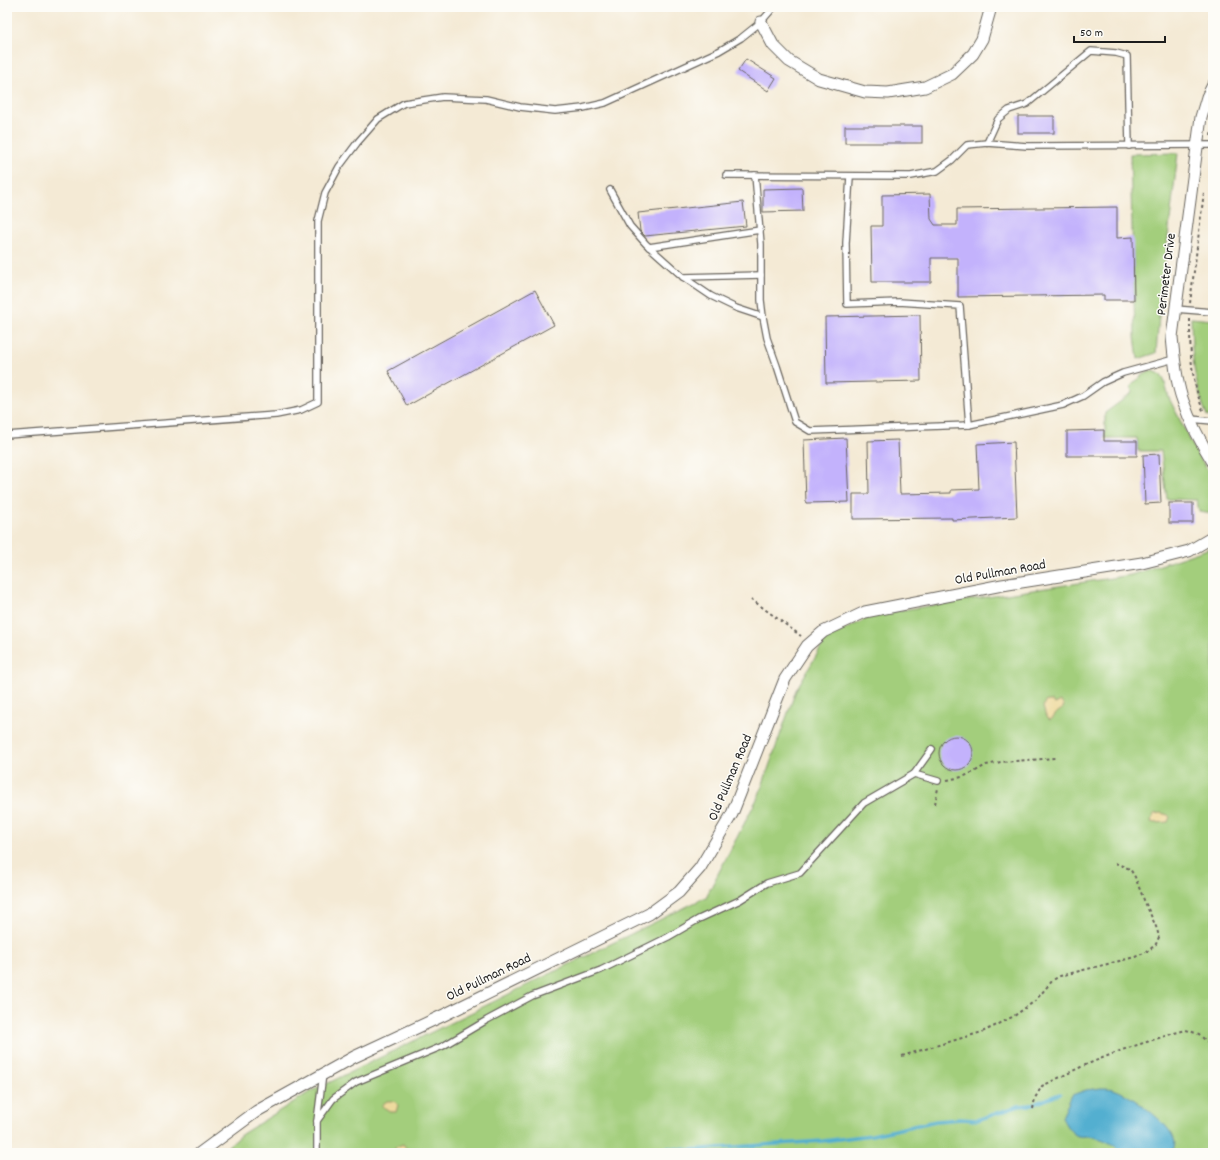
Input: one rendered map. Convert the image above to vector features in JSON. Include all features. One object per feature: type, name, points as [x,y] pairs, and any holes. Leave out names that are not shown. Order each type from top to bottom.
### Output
[{"type":"street","points":[[761,22],[773,45],[789,61],[818,79],[865,92],[888,93],[925,87],[952,74],[973,54],[982,39],[990,7]]},
{"type":"street","name":"Perimeter Drive","points":[[1213,85],[1207,97],[1201,117],[1196,145],[1172,337],[1174,359],[1182,400],[1204,448],[1213,462]]},
{"type":"street","name":"Old Pullman Road","points":[[200,1153],[257,1111],[354,1057],[451,1012],[649,914],[679,892],[700,868],[732,814],[785,678],[807,646],[823,632],[865,612],[1002,585],[1142,564],[1189,552],[1213,537]]},
{"type":"lane","points":[[7,435],[276,415],[301,410],[318,402],[318,222],[325,194],[339,168],[357,143],[378,119],[404,103],[443,97],[486,99],[520,107],[555,111],[583,108],[605,103],[719,51],[741,38],[761,22],[774,7]]},
{"type":"lane","points":[[987,143],[998,119],[1009,110],[1027,104],[1091,51],[1116,53],[1127,56],[1129,146]]},
{"type":"lane","points":[[726,175],[912,176],[937,171],[952,160],[967,145],[987,143],[1027,146],[1211,145]]},
{"type":"lane","points":[[755,175],[760,230],[761,300],[767,338],[778,366],[795,422],[810,431],[969,425],[1064,405],[1083,396],[1102,382],[1123,373],[1174,359]]},
{"type":"lane","points":[[850,176],[846,243],[847,304],[899,302],[960,306],[969,425]]},
{"type":"lane","points":[[610,190],[630,226],[649,247],[683,277],[711,296],[736,308],[763,317]]},
{"type":"lane","points":[[649,247],[760,230]]},
{"type":"lane","points":[[683,277],[761,275]]},
{"type":"lane","points":[[1175,308],[1213,312]]},
{"type":"lane","points":[[1190,419],[1210,420]]},
{"type":"lane","points":[[317,1121],[333,1100],[356,1082],[442,1046],[532,996],[601,970],[668,937],[699,919],[740,900],[767,883],[800,873],[864,802],[914,774],[932,749]]},
{"type":"lane","points":[[914,774],[938,781]]},
{"type":"lane","points":[[316,1153],[317,1121],[323,1074]]},
{"type":"path","points":[[1211,145],[1213,127]]},
{"type":"path","points":[[1204,191],[1190,310],[1190,346],[1192,373],[1198,396],[1210,420]]},
{"type":"path","points":[[751,599],[790,629],[811,642]]},
{"type":"path","points":[[935,804],[938,791],[938,781],[962,777],[986,765],[1002,762],[1056,758]]},
{"type":"path","points":[[902,1056],[982,1032],[1014,1016],[1035,1001],[1053,980],[1060,976],[1135,957],[1148,951],[1156,944],[1159,937],[1135,877],[1130,869],[1115,863]]},
{"type":"path","points":[[1033,1109],[1035,1098],[1042,1086],[1047,1083],[1122,1050],[1171,1034],[1186,1030],[1199,1034],[1208,1043],[1213,1051]]},
{"type":"green space","points":[[1178,153],[1160,304],[1156,353],[1138,359],[1135,336],[1130,154]]},
{"type":"green space","points":[[1191,318],[1213,320],[1213,417],[1207,416],[1196,379]]},
{"type":"green space","points":[[1151,371],[1160,374],[1164,380],[1169,398],[1198,456],[1213,477],[1213,514],[1199,512],[1197,500],[1167,499],[1161,451],[1138,451],[1137,438],[1105,438],[1105,413],[1132,393],[1131,386],[1141,376]]},
{"type":"green space","points":[[1213,547],[1213,1153],[220,1153],[242,1134],[308,1093],[706,897],[759,795],[796,690],[826,639],[876,614],[1131,575]]},
{"type":"sand","points":[[1052,701],[1054,704],[1060,701],[1064,706],[1050,720],[1046,717],[1043,707],[1045,702]]},
{"type":"sand","points":[[1161,813],[1170,817],[1168,822],[1151,822],[1153,814]]},
{"type":"sand","points":[[387,1101],[397,1103],[398,1105],[396,1112],[391,1112],[382,1106]]},
{"type":"sand","points":[[403,1144],[407,1153],[393,1153],[396,1147]]},
{"type":"water","points":[[1101,1088],[1113,1089],[1123,1093],[1158,1118],[1171,1133],[1174,1139],[1175,1143],[1171,1153],[1121,1153],[1115,1146],[1106,1141],[1088,1136],[1075,1135],[1070,1131],[1062,1117],[1072,1095],[1086,1090]]},
{"type":"building","points":[[746,59],[776,78],[768,91],[738,71]]},
{"type":"building","points":[[1018,116],[1054,116],[1054,133],[1018,133]]},
{"type":"building","points":[[845,126],[922,126],[922,143],[845,143]]},
{"type":"building","points":[[802,188],[803,211],[763,212],[763,189]]},
{"type":"building","points":[[930,194],[931,219],[935,225],[957,225],[957,209],[1117,207],[1117,238],[1133,237],[1134,300],[1104,300],[1104,295],[958,297],[958,258],[931,258],[931,282],[872,282],[871,226],[882,226],[882,195]]},
{"type":"building","points":[[743,202],[746,226],[645,236],[640,231],[638,213]]},
{"type":"building","points":[[535,290],[554,325],[407,406],[388,371]]},
{"type":"building","points":[[920,315],[921,381],[826,383],[825,317]]},
{"type":"building","points":[[1104,430],[1104,441],[1137,441],[1137,456],[1067,456],[1067,431]]},
{"type":"building","points":[[846,438],[849,502],[806,503],[804,440]]},
{"type":"building","points":[[898,440],[900,494],[951,493],[951,490],[979,489],[977,444],[1014,442],[1017,517],[952,520],[952,518],[853,519],[853,494],[869,494],[868,441]]},
{"type":"building","points":[[1159,454],[1161,503],[1145,504],[1143,455]]},
{"type":"building","points":[[1169,503],[1193,503],[1193,523],[1169,523]]},
{"type":"building","points":[[956,736],[968,741],[973,753],[968,765],[956,770],[944,765],[939,753],[944,741]]},
{"type":"waterway","points":[[655,1152],[669,1148],[689,1150],[823,1141],[872,1135],[936,1121],[960,1119],[977,1120],[1019,1106],[1042,1101],[1060,1094]]}]
